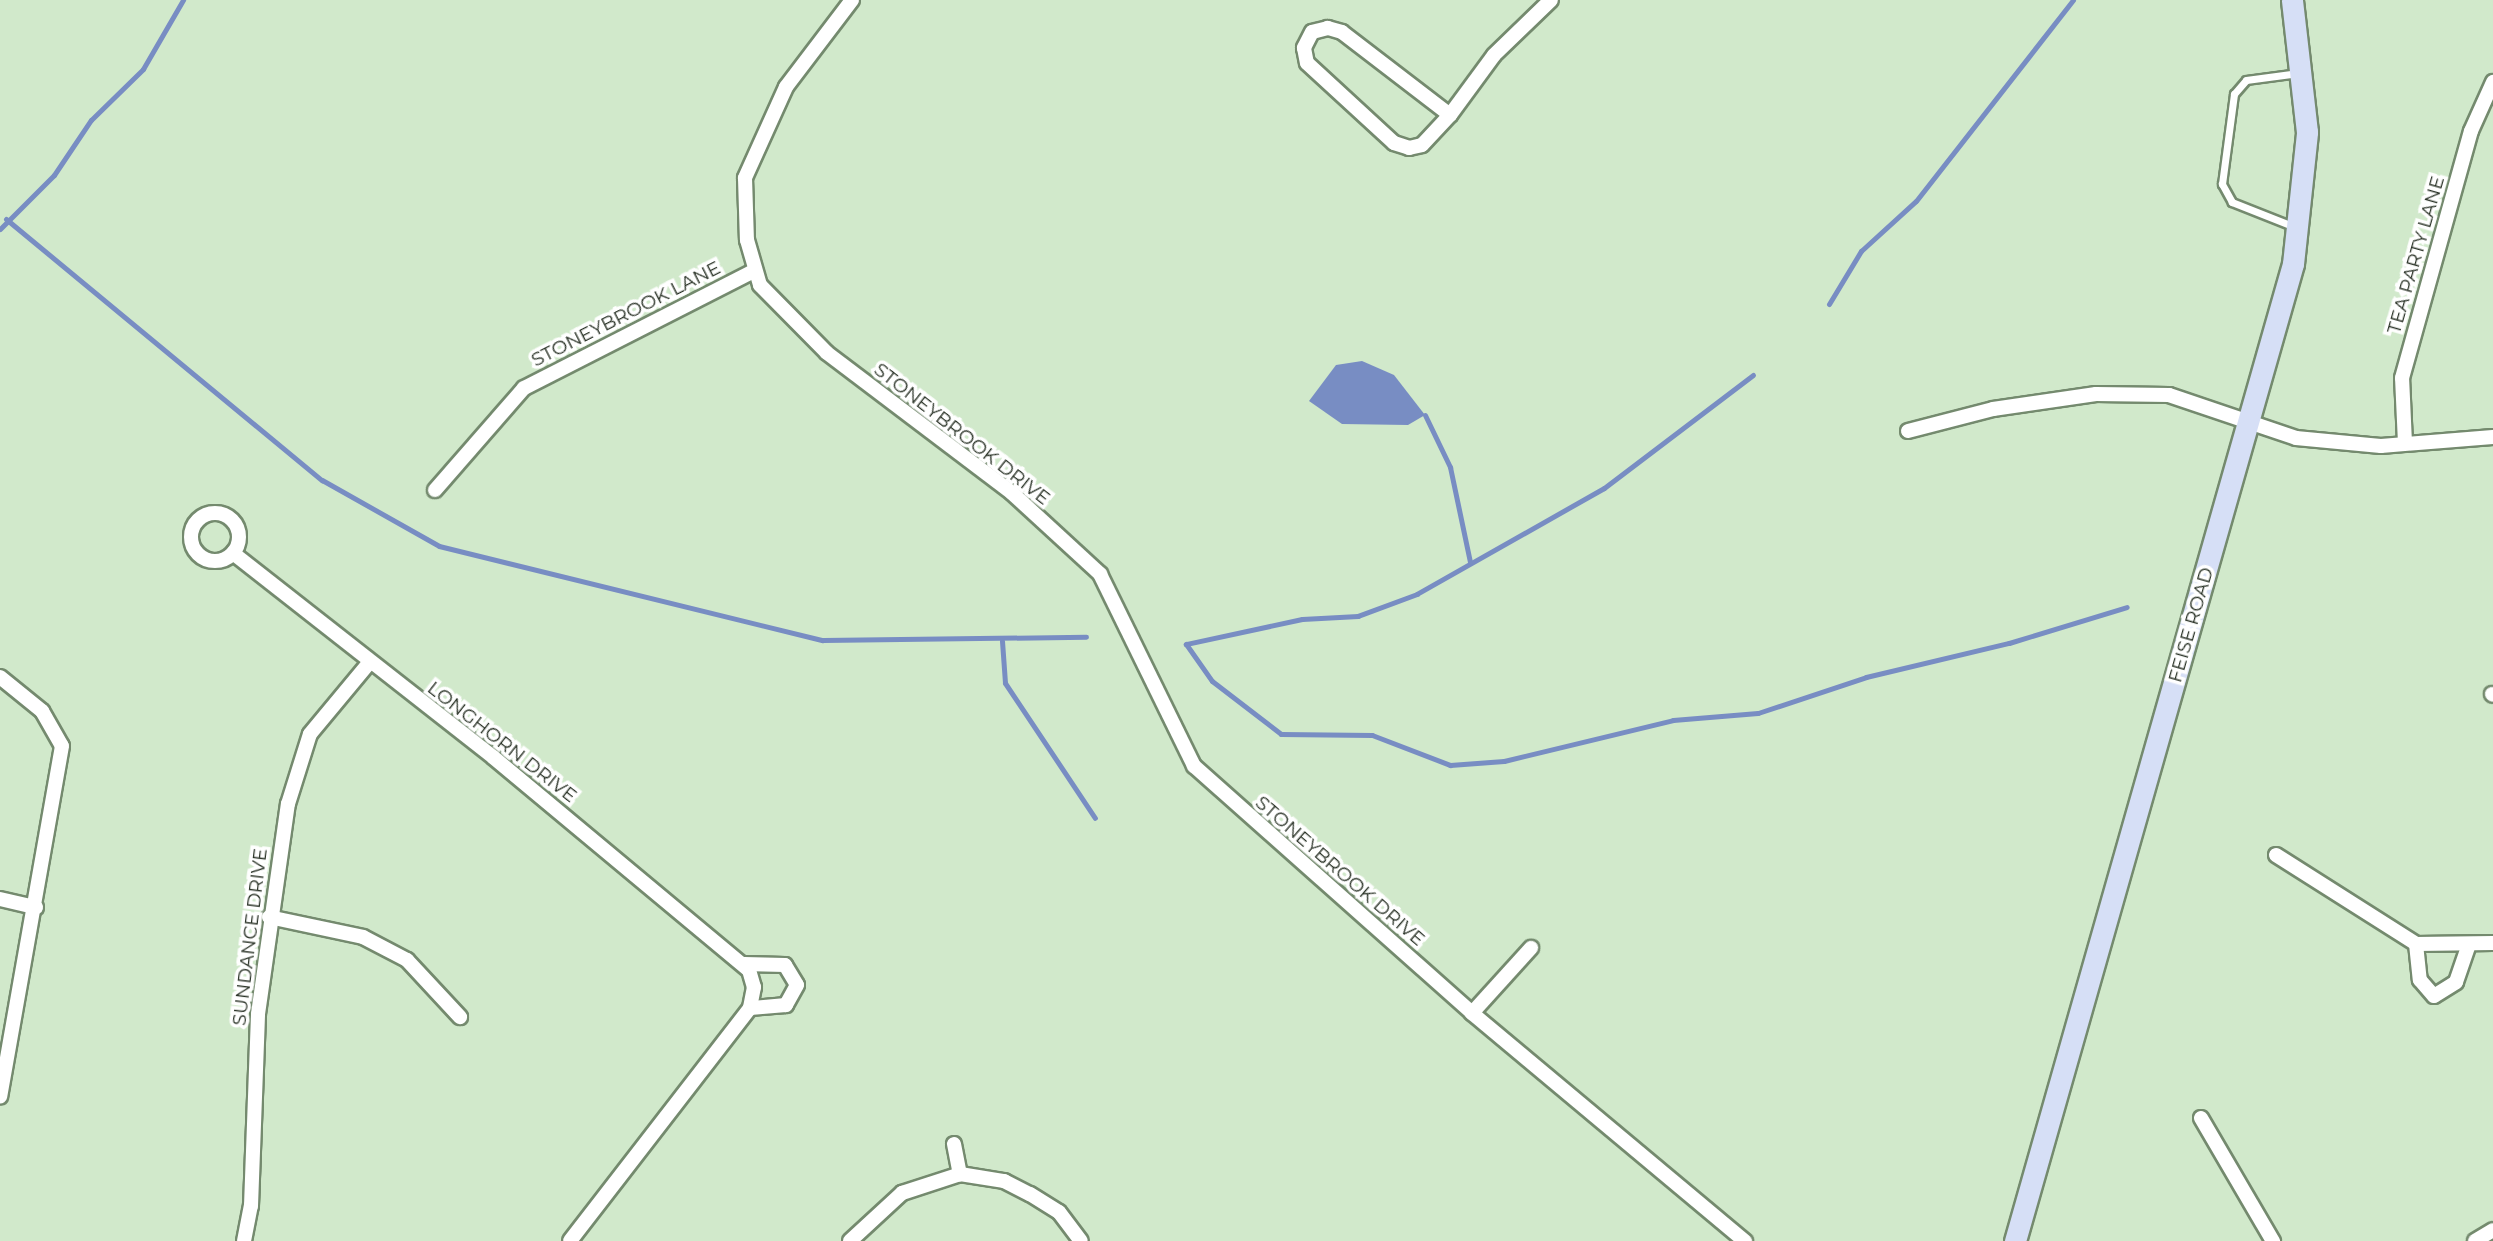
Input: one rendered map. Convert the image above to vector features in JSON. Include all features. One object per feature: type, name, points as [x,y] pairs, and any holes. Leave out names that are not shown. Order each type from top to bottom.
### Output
[{"type":"main road","name":"FEISE ROAD","points":[[2015,1241],[2249,422],[2298,229],[2307,132],[2303,73],[2292,0]]},
{"type":"street","name":"STONEYBROOK DRIVE","points":[[852,0],[786,87],[745,178],[754,271],[760,285],[827,354],[1012,493],[1100,574],[1194,766],[1472,1013],[1745,1241]]},
{"type":"street","points":[[1450,115],[1342,32],[1328,27],[1312,32],[1304,48],[1307,63],[1394,143],[1422,145],[1450,115],[1494,55],[1551,0]]},
{"type":"street","name":"TEA PARTY LANE","points":[[2405,443],[2402,378],[2471,131],[2493,82]]},
{"type":"street","name":"STONEYBROOK LANE","points":[[435,490],[524,388],[754,271]]},
{"type":"street","points":[[1908,431],[1993,410],[2096,394],[2169,396],[2296,438],[2405,443],[2493,438]]},
{"type":"street","name":"LONGHORN DRIVE","points":[[233,553],[744,964]]},
{"type":"street","name":"SUNDANCE DRIVE","points":[[244,1241],[251,1206],[258,1014],[269,916],[288,804],[305,746],[369,663]]},
{"type":"street","points":[[0,677],[42,711],[62,747],[36,907],[0,1097]]},
{"type":"street","points":[[2276,855],[2416,944],[2493,943]]},
{"type":"street","points":[[0,899],[36,907]]},
{"type":"street","points":[[269,916],[363,937],[407,960],[460,1017]]},
{"type":"street","points":[[2416,944],[2420,980],[2434,996],[2456,982],[2469,944]]},
{"type":"street","points":[[1472,1013],[1531,948]]},
{"type":"street","points":[[570,1241],[750,1008],[754,986],[744,964],[785,965],[797,985],[786,1005],[750,1008]]},
{"type":"street","points":[[2201,1118],[2273,1241]]},
{"type":"street","points":[[954,1144],[960,1174]]},
{"type":"street","points":[[850,1241],[902,1193],[960,1174],[1004,1181],[1030,1194],[1059,1212],[1081,1241]]},
{"type":"street","points":[[2474,1241],[2493,1230]]},
{"type":"lane","points":[[2298,229],[2232,201],[2222,184],[2234,94],[2246,80],[2303,73]]},
{"type":"water","points":[[1362,361],[1394,375],[1425,415],[1408,425],[1342,424],[1309,401],[1336,365]]},
{"type":"waterway","points":[[0,229],[54,175],[91,120],[143,69],[183,0]]},
{"type":"waterway","points":[[1829,304],[1861,251],[1916,201],[2073,0]]},
{"type":"waterway","points":[[6,219],[322,480],[439,546],[823,640],[1086,637]]},
{"type":"waterway","points":[[1753,375],[1604,488],[1417,594],[1358,616],[1302,619],[1186,644],[1212,681],[1281,734],[1372,735],[1450,765],[1504,761],[1673,720],[1758,713],[1866,677],[2009,643],[2127,607]]},
{"type":"waterway","points":[[1425,415],[1450,467],[1470,562]]},
{"type":"waterway","points":[[1002,641],[1005,683],[1095,818]]}]
